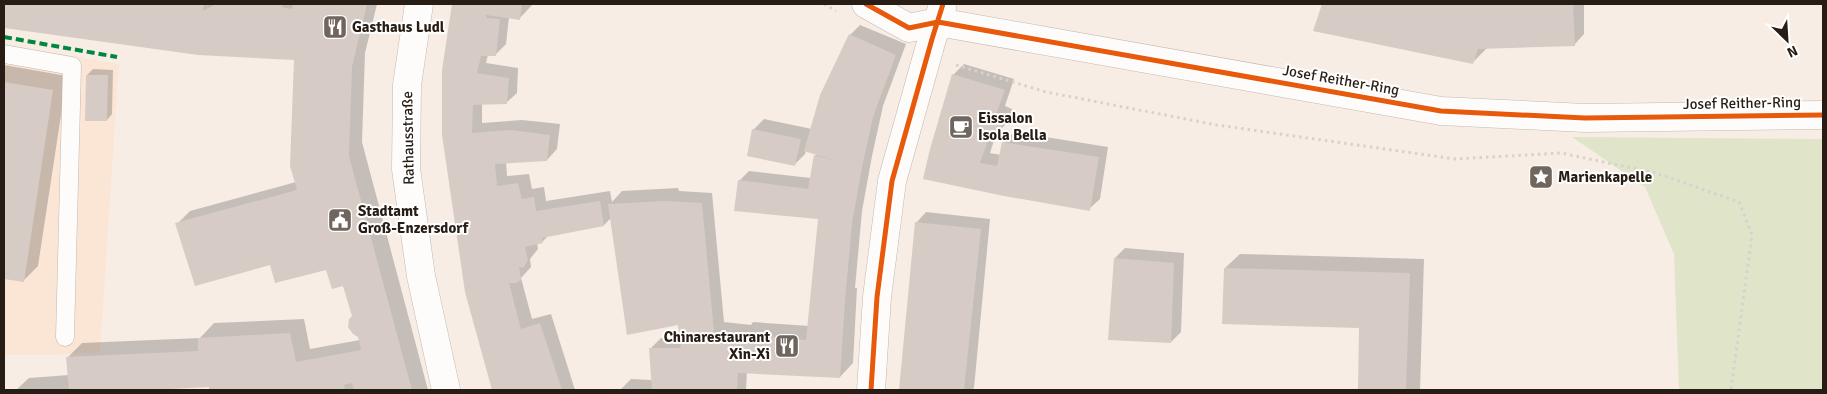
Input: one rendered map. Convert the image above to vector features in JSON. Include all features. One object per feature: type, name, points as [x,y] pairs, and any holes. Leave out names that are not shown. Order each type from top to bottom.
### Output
[{"type":"street","name":"Rathausstraße","points":[[418,4],[407,85],[406,169],[421,276],[446,390]]},
{"type":"street","name":"Josef Reither-Ring","points":[[866,4],[909,28],[937,10],[1441,111],[1585,118],[1823,114]]},
{"type":"street","points":[[871,390],[877,297],[892,181],[927,57],[937,10]]},
{"type":"lane","points":[[4,54],[72,66],[65,337]]},
{"type":"path","points":[[824,4],[839,12]]},
{"type":"path","points":[[927,57],[1046,92],[1217,124],[1455,160],[1562,153],[1656,174],[1739,202],[1752,235],[1731,390]]},
{"type":"shaded area","points":[[4,44],[119,64],[100,352],[59,355],[4,355]]},
{"type":"green space","points":[[1572,137],[1823,139],[1823,390],[1679,390],[1674,254],[1645,187]]},
{"type":"building","points":[[4,4],[204,4],[203,11],[216,4],[282,4],[282,7],[292,9],[293,4],[367,4],[352,67],[349,156],[412,390],[354,390],[352,383],[344,385],[345,390],[209,390],[209,387],[151,390],[69,390],[66,357],[198,351],[198,338],[290,333],[296,362],[361,350],[358,337],[348,327],[349,319],[352,316],[343,286],[332,289],[326,270],[275,283],[270,265],[195,286],[175,223],[297,190],[290,166],[294,60],[198,55],[4,28]]},
{"type":"building","points":[[452,4],[522,4],[520,20],[486,15],[487,18],[500,19],[496,56],[481,56],[477,73],[509,78],[507,104],[473,105],[472,133],[511,130],[550,135],[547,161],[495,164],[497,186],[518,183],[522,199],[534,197],[536,211],[600,201],[604,226],[542,238],[543,243],[525,247],[528,260],[523,268],[519,267],[521,279],[517,283],[509,283],[521,329],[540,323],[562,390],[492,390],[465,292],[442,135],[442,70]]},
{"type":"building","points":[[1322,4],[1573,4],[1575,46],[1478,49],[1473,64],[1313,31]]},
{"type":"building","points":[[849,34],[896,55],[873,117],[852,223],[840,378],[738,373],[737,390],[652,390],[649,348],[681,348],[678,325],[627,335],[608,204],[665,201],[702,203],[714,332],[806,340],[818,219],[734,211],[738,180],[808,189],[814,155],[840,162],[804,151],[820,95]]},
{"type":"building","points":[[952,74],[1005,90],[995,117],[1002,120],[1002,130],[995,137],[989,137],[980,163],[997,166],[1002,142],[1099,157],[1090,211],[923,179]]},
{"type":"building","points":[[86,75],[108,75],[107,121],[85,121]]},
{"type":"building","points":[[4,82],[53,90],[24,282],[4,279]]},
{"type":"building","points":[[752,129],[801,139],[795,166],[747,156]]},
{"type":"building","points":[[915,222],[981,229],[964,390],[899,390]]},
{"type":"building","points":[[1114,258],[1174,263],[1171,343],[1108,340]]},
{"type":"building","points":[[1224,268],[1410,273],[1406,390],[1358,390],[1359,328],[1222,324]]},
{"type":"marked path","points":[[4,37],[117,57]]},
{"type":"cycle path","points":[[866,4],[909,28],[938,22],[1441,111],[1585,118],[1823,115]]},
{"type":"cycle path","points":[[871,390],[877,297],[892,181],[943,4]]},
{"type":"place","name":"Gasthaus Ludl","points":[[335,27]]},
{"type":"place","name":"Eissalon Isola Bella","points":[[961,127]]},
{"type":"place","name":"Marienkapelle","points":[[1541,177]]},
{"type":"place","name":"Stadtamt Groß-Enzersdorf","points":[[340,220]]},
{"type":"place","name":"Chinarestaurant Xin-Xi","points":[[787,346]]}]
